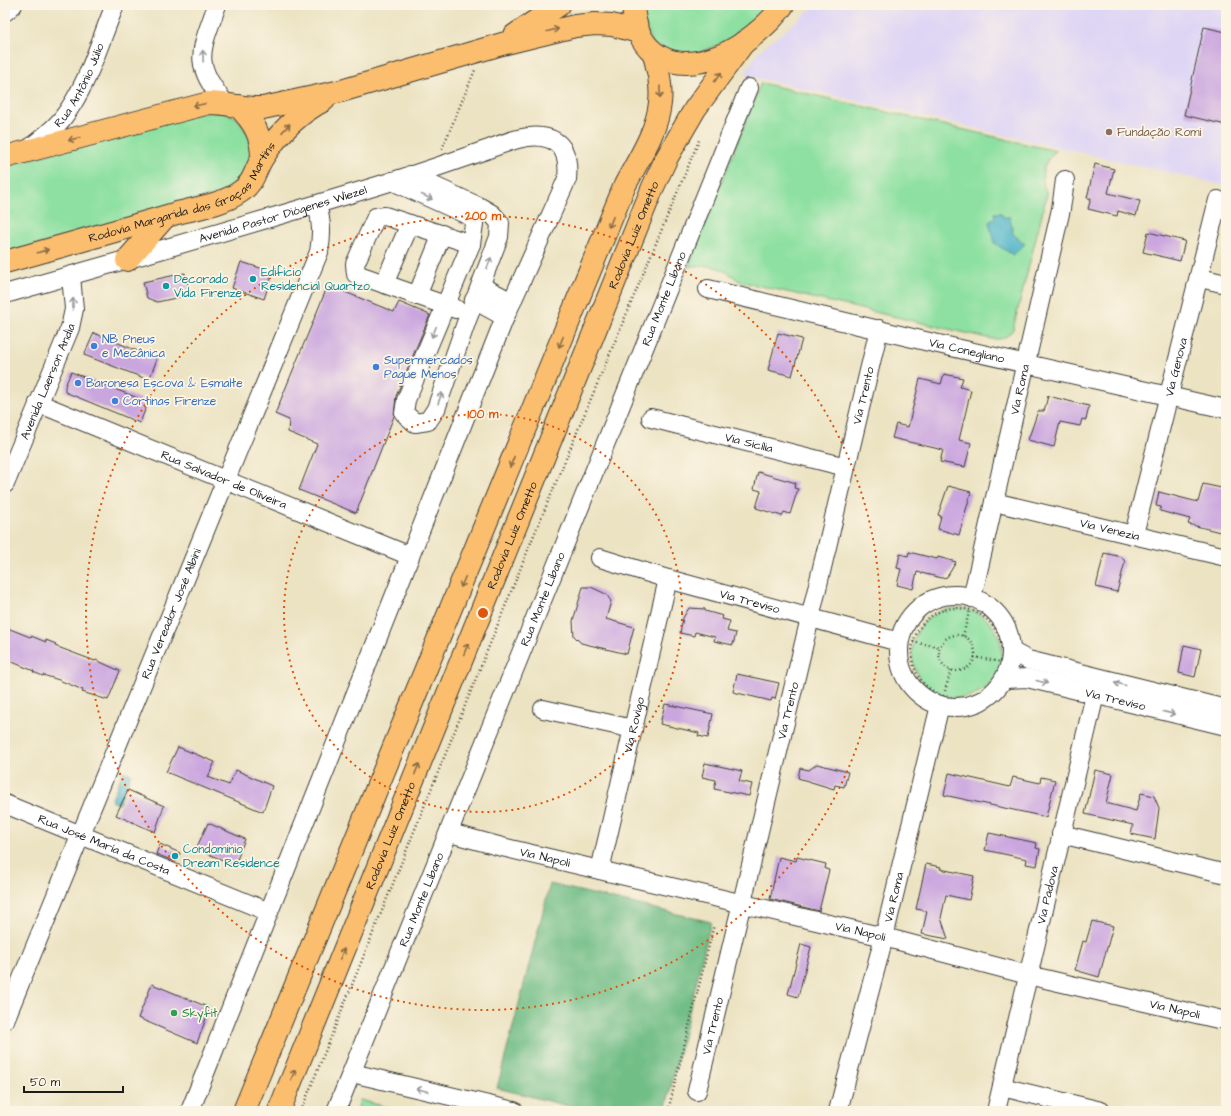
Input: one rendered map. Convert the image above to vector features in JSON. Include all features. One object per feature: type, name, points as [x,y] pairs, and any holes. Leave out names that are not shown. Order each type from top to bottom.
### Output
[{"type":"main road","name":"Rodovia Margarida das Graças Martins","points":[[493,47],[559,5]]},
{"type":"main road","points":[[244,1111],[625,185],[654,128],[660,103],[660,79],[654,54],[638,32],[633,5]]},
{"type":"main road","points":[[654,54],[674,61],[700,61],[721,55],[744,42],[783,7]]},
{"type":"main road","name":"Rodovia Margarida das Graças Martins","points":[[15,155],[209,103],[263,108],[341,91],[554,30],[588,24],[612,26],[638,32]]},
{"type":"main road","name":"Rodovia Luiz Ometto","points":[[279,1111],[653,187],[666,159],[692,115],[744,42]]},
{"type":"main road","name":"Rodovia Margarida das Graças Martins","points":[[5,262],[227,199],[238,194],[251,181],[262,158],[286,128],[300,114],[341,91]]},
{"type":"main road","points":[[231,105],[253,122],[257,129],[262,148],[262,158]]},
{"type":"main road","points":[[127,260],[165,217]]},
{"type":"street","points":[[5,12],[13,5]]},
{"type":"street","name":"Rua Antônio Júlio","points":[[15,155],[48,133],[61,120],[73,103],[92,63],[114,6]]},
{"type":"street","points":[[219,7],[202,48],[203,65],[207,79],[231,105]]},
{"type":"street","name":"Rua Monte Líbano","points":[[336,1111],[450,833],[749,88]]},
{"type":"street","name":"Avenida Pastor Diógenes Wiezel","points":[[5,294],[318,205],[529,137],[541,136],[550,138],[558,143],[567,158],[567,179],[509,309]]},
{"type":"street","points":[[392,181],[472,217],[474,224],[471,244],[406,400],[404,414],[415,423],[428,421],[436,409],[498,237],[500,224],[492,214],[480,207],[410,176]]},
{"type":"street","name":"Via Roma","points":[[971,604],[1061,209],[1065,180]]},
{"type":"street","name":"Via Genova","points":[[1134,534],[1200,278],[1218,200]]},
{"type":"street","name":"Rua Vereador José Albini","points":[[5,1020],[319,252],[323,234],[322,221],[318,205]]},
{"type":"street","points":[[190,1111],[509,309],[475,300],[445,306],[356,274],[355,264],[372,223],[376,217],[385,216],[471,244]]},
{"type":"street","points":[[384,284],[410,224]]},
{"type":"street","points":[[417,296],[442,234]]},
{"type":"street","name":"Avenida Laerson Andia","points":[[5,484],[70,328],[74,309],[71,276]]},
{"type":"street","points":[[1200,278],[1226,284]]},
{"type":"street","name":"Via Conegliano","points":[[708,289],[1226,409]]},
{"type":"street","name":"Via Trento","points":[[697,1091],[879,329]]},
{"type":"street","name":"Rua Salvador de Oliveira","points":[[38,403],[410,556]]},
{"type":"street","name":"Via Sicília","points":[[651,418],[846,467]]},
{"type":"street","name":"Via Venezia","points":[[994,502],[1134,534],[1226,558]]},
{"type":"street","name":"Via Treviso","points":[[600,558],[668,579],[810,618],[906,642]]},
{"type":"street","name":"Via Rovigo","points":[[600,870],[668,579]]},
{"type":"street","points":[[951,596],[971,604],[985,604],[1000,619],[1009,637],[1005,664],[992,693],[976,703],[958,707],[942,700],[922,696],[908,681],[900,663],[906,642],[904,627],[913,614],[926,604],[940,597],[951,596]]},
{"type":"street","name":"Via Treviso","points":[[1005,664],[1028,660],[1097,687],[1226,726]]},
{"type":"street","name":"Via Treviso","points":[[1005,664],[1027,678],[1097,687],[1226,709]]},
{"type":"street","name":"Via Padova","points":[[996,1111],[1097,687]]},
{"type":"street","name":"Via Roma","points":[[838,1111],[884,938],[942,700]]},
{"type":"street","points":[[543,709],[632,729]]},
{"type":"street","name":"Rua José María da Costa","points":[[5,804],[269,912]]},
{"type":"street","name":"Via Napoli","points":[[450,833],[502,847],[884,938],[1028,975],[1218,1019]]},
{"type":"street","points":[[1061,834],[1226,874]]},
{"type":"street","points":[[352,1073],[443,1103],[514,1111]]},
{"type":"street","points":[[1002,1087],[1102,1111]]},
{"type":"path","points":[[434,168],[493,47]]},
{"type":"path","points":[[301,1111],[534,536],[702,133]]},
{"type":"path","points":[[962,636],[971,604]]},
{"type":"path","points":[[906,642],[929,618],[941,611],[971,604]]},
{"type":"path","points":[[971,604],[995,630],[1002,649],[1005,664]]},
{"type":"path","points":[[957,635],[962,636],[971,642],[974,657],[968,667],[957,671],[951,670],[946,667],[940,658],[940,647],[946,638],[957,635]]},
{"type":"path","points":[[906,642],[940,647]]},
{"type":"path","points":[[906,642],[912,655],[914,669],[921,680],[942,700],[973,695],[986,687],[1005,664]]},
{"type":"path","points":[[974,657],[1005,664]]},
{"type":"path","points":[[942,700],[951,670]]},
{"type":"path","points":[[668,1111],[714,925]]},
{"type":"shaded area","name":"Fundação Romi","points":[[816,5],[1226,5],[1226,186],[744,75],[759,51]]},
{"type":"green space","points":[[636,5],[771,5],[735,38],[688,57],[652,44]]},
{"type":"green space","points":[[761,83],[1056,151],[1048,160],[1043,171],[1043,182],[1047,194],[1013,329],[1009,334],[999,339],[992,339],[739,281],[727,272],[715,267],[688,267]]},
{"type":"green space","points":[[210,110],[225,112],[238,119],[253,143],[250,171],[229,191],[5,254],[5,166]]},
{"type":"green space","points":[[957,608],[974,612],[989,621],[998,636],[1002,653],[998,670],[989,685],[974,694],[957,698],[940,694],[925,685],[916,670],[912,653],[916,636],[925,621],[940,612]]},
{"type":"green space","points":[[550,884],[711,922],[665,1111],[588,1111],[497,1088]]},
{"type":"green space","points":[[360,1100],[402,1111],[357,1111]]},
{"type":"water","points":[[994,213],[1001,213],[1003,217],[1010,217],[1013,234],[1025,244],[1013,255],[994,243],[989,222],[995,218]]},
{"type":"water","points":[[123,771],[131,774],[119,804],[111,801]]},
{"type":"building","points":[[1204,27],[1226,32],[1226,125],[1184,115]]},
{"type":"building","points":[[1095,164],[1114,169],[1108,193],[1140,201],[1136,216],[1118,211],[1117,216],[1088,209],[1091,198],[1087,198]]},
{"type":"building","points":[[1148,232],[1185,241],[1180,261],[1143,252]]},
{"type":"building","name":"Edifício Residencial Quartzo","points":[[241,262],[273,272],[264,299],[232,288]]},
{"type":"building","name":"Decorado Vida Firenze","points":[[185,273],[189,289],[185,296],[157,302],[147,298],[143,282]]},
{"type":"building","points":[[328,285],[394,312],[399,302],[430,315],[396,396],[394,416],[356,513],[299,490],[317,444],[288,432],[289,420],[275,414]]},
{"type":"building","points":[[94,333],[157,359],[149,380],[84,355]]},
{"type":"building","points":[[778,333],[802,339],[792,376],[768,370]]},
{"type":"building","points":[[71,372],[148,402],[140,423],[65,392],[65,386]]},
{"type":"building","points":[[944,374],[963,378],[960,387],[971,390],[959,440],[971,443],[965,467],[940,462],[943,450],[892,438],[896,424],[908,427],[920,379],[941,384]]},
{"type":"building","points":[[1048,396],[1089,406],[1086,420],[1082,419],[1080,426],[1060,422],[1054,447],[1028,440],[1038,411],[1044,411]]},
{"type":"building","points":[[758,472],[796,483],[794,488],[798,489],[790,514],[784,512],[782,516],[756,508],[761,491],[754,489]]},
{"type":"building","points":[[1203,484],[1226,489],[1226,524],[1224,533],[1188,524],[1190,519],[1160,511],[1161,507],[1156,506],[1159,492],[1198,502]]},
{"type":"building","points":[[948,486],[971,492],[959,535],[938,529],[941,516],[938,515]]},
{"type":"building","points":[[909,552],[956,562],[947,577],[942,578],[917,572],[913,589],[897,585],[901,569],[897,568],[900,554],[908,556]]},
{"type":"building","points":[[1104,553],[1122,557],[1125,562],[1117,592],[1096,587]]},
{"type":"building","points":[[583,587],[591,587],[606,594],[611,601],[606,619],[634,627],[627,654],[581,643],[574,636],[573,621]]},
{"type":"building","points":[[689,608],[705,609],[705,611],[723,616],[722,619],[730,621],[727,631],[736,633],[733,645],[714,641],[715,637],[695,632],[694,636],[680,633],[683,618]]},
{"type":"building","points":[[5,627],[46,642],[46,640],[56,644],[55,646],[95,661],[96,660],[120,671],[108,700],[82,692],[83,690],[59,680],[43,676],[5,659]]},
{"type":"building","points":[[1184,645],[1201,649],[1195,677],[1179,673]]},
{"type":"building","points":[[737,674],[779,683],[775,699],[772,698],[771,701],[733,692]]},
{"type":"building","points":[[665,704],[713,714],[708,738],[698,736],[699,733],[660,724]]},
{"type":"building","points":[[178,747],[215,762],[208,777],[229,785],[236,770],[272,786],[263,812],[166,772]]},
{"type":"building","points":[[705,763],[742,771],[739,781],[752,784],[749,796],[714,789],[716,780],[702,777]]},
{"type":"building","points":[[817,764],[848,772],[844,787],[835,785],[834,789],[798,778],[800,768],[809,770]]},
{"type":"building","points":[[1095,770],[1113,774],[1106,803],[1136,811],[1141,793],[1154,796],[1159,808],[1155,839],[1131,834],[1133,825],[1085,814]]},
{"type":"building","points":[[949,773],[1010,787],[1013,777],[1040,783],[1041,777],[1055,780],[1046,817],[944,795]]},
{"type":"building","points":[[128,790],[164,806],[155,832],[116,815]]},
{"type":"building","points":[[208,823],[245,839],[235,865],[196,849]]},
{"type":"building","points":[[989,833],[1037,843],[1036,848],[1040,849],[1037,866],[1026,864],[1027,859],[985,850]]},
{"type":"building","points":[[160,844],[180,853],[176,862],[156,854]]},
{"type":"building","points":[[779,857],[796,861],[797,857],[826,864],[825,869],[829,870],[819,911],[770,899]]},
{"type":"building","points":[[926,864],[941,867],[940,869],[974,876],[969,900],[946,895],[941,918],[948,939],[922,934],[927,911],[916,909]]},
{"type":"building","points":[[1092,921],[1113,926],[1099,977],[1075,970],[1083,941],[1086,942]]},
{"type":"building","points":[[801,944],[811,947],[798,997],[788,994]]},
{"type":"building","name":"Skyfit","points":[[152,984],[210,1008],[197,1043],[138,1018]]},
{"type":"place","name":"Fundação Romi","points":[[1109,132]]},
{"type":"place","name":"Edifício Residencial Quartzo","points":[[253,279]]},
{"type":"place","name":"Decorado Vida Firenze","points":[[166,286]]},
{"type":"place","name":"NB Pneus e Mecânica","points":[[94,346]]},
{"type":"place","name":"Supermercados Pague Menos","points":[[376,367]]},
{"type":"place","name":"Baronesa Escova & Esmalte","points":[[78,383]]},
{"type":"place","name":"Cortinas Firenze","points":[[115,401]]},
{"type":"place","name":"Condomínio Dream Residence","points":[[175,856]]},
{"type":"place","name":"Skyfit","points":[[174,1013]]}]
